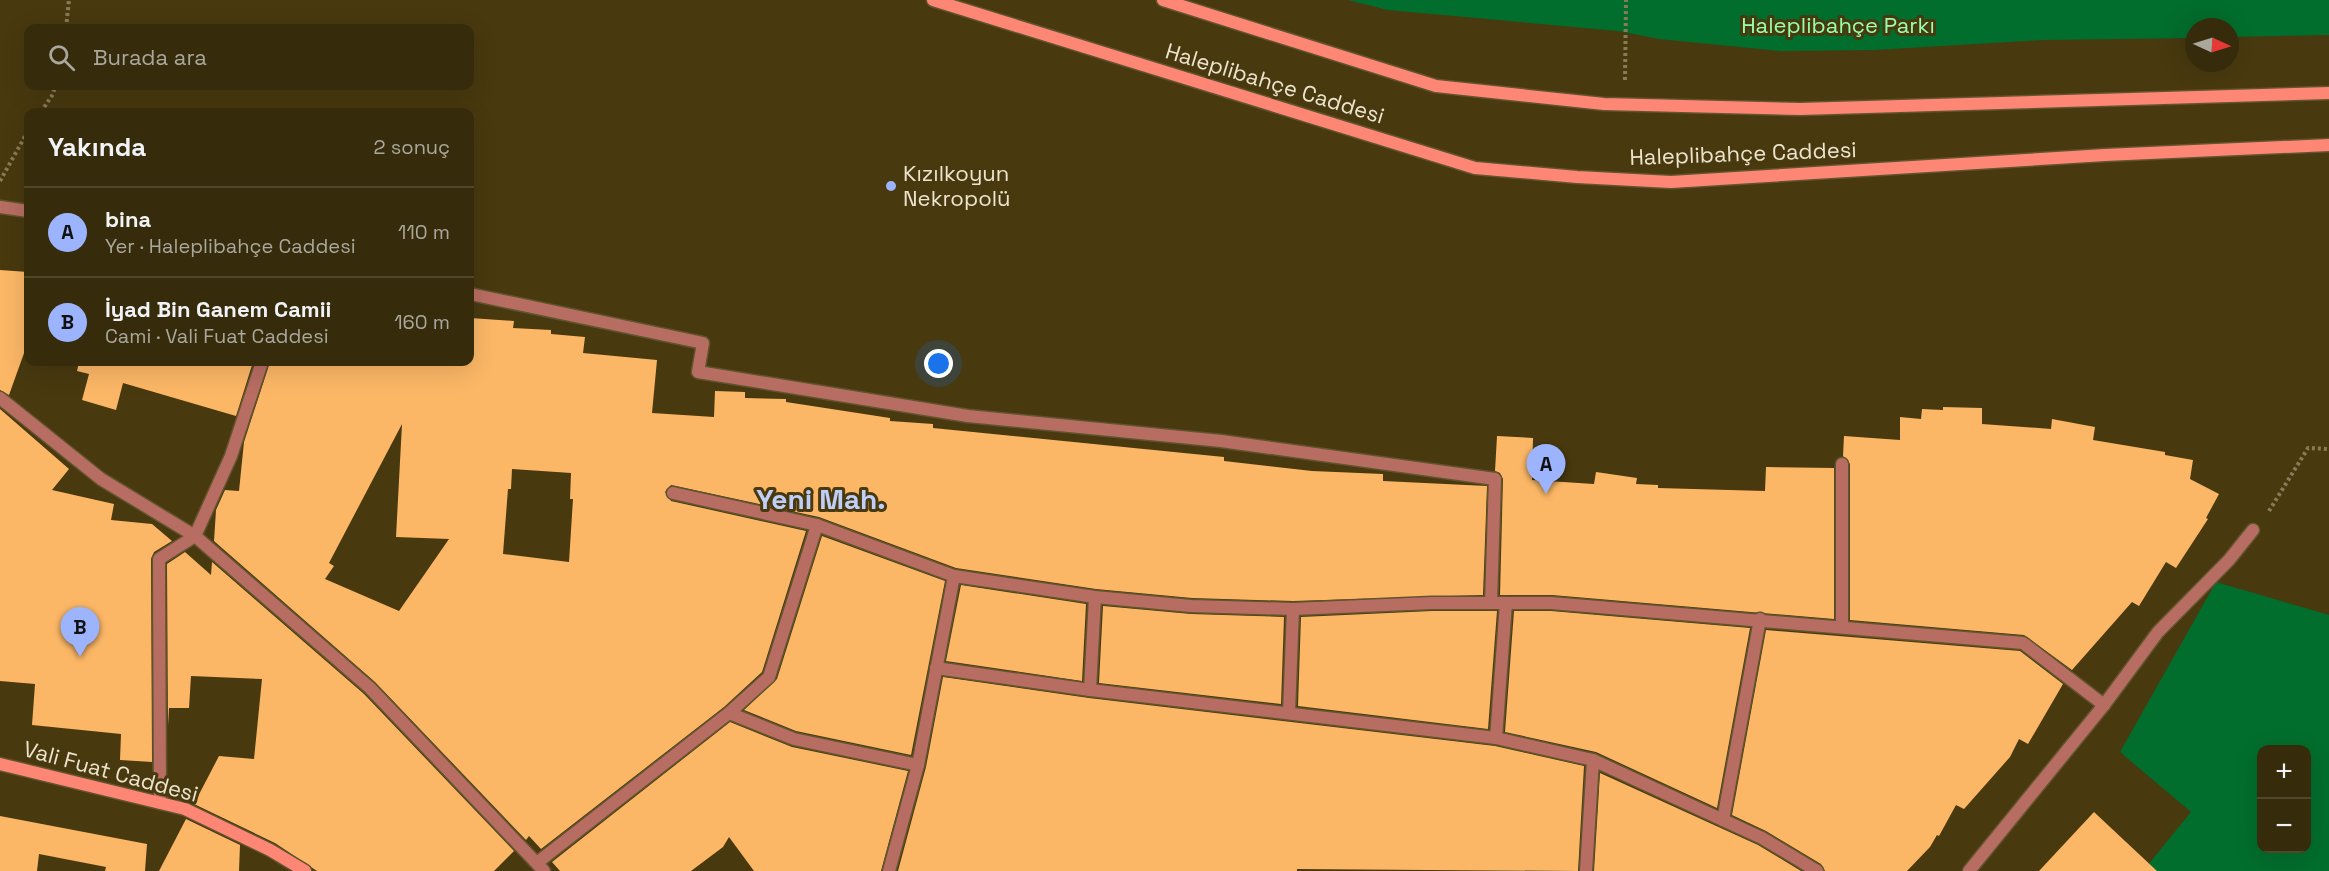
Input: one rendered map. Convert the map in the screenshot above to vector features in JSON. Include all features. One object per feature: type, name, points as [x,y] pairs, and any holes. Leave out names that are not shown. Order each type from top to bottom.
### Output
[{"type":"main road","name":"Haleplibahçe Caddesi","points":[[933,0],[1475,168],[1671,182],[2105,155],[2329,145]]},
{"type":"main road","name":"Haleplibahçe Caddesi","points":[[1163,0],[1436,86],[1624,104],[1800,109],[2329,93]]},
{"type":"main road","name":"Vali Fuat Caddesi","points":[[0,764],[185,809],[270,850],[305,871]]},
{"type":"street","points":[[0,207],[24,210]]},
{"type":"street","points":[[474,295],[702,343],[698,372],[968,416],[1221,441],[1496,479],[1491,603]]},
{"type":"street","points":[[160,803],[159,559],[195,536],[231,456],[261,366]]},
{"type":"street","points":[[0,398],[101,479],[195,536],[370,688],[541,867],[729,713],[769,677],[817,525]]},
{"type":"street","points":[[1842,464],[1842,626]]},
{"type":"street","points":[[673,493],[817,525],[954,576],[1095,597],[1191,606],[1293,609],[1551,603],[2023,643],[2104,705]]},
{"type":"street","points":[[1969,871],[2104,705],[2158,632],[2229,560],[2253,530]]},
{"type":"street","points":[[889,871],[918,765],[954,576]]},
{"type":"street","points":[[1090,690],[1095,597]]},
{"type":"street","points":[[1496,738],[1506,603]]},
{"type":"street","points":[[1289,713],[1293,609]]},
{"type":"street","points":[[1723,820],[1760,619]]},
{"type":"street","points":[[936,668],[1090,690],[1496,738],[1593,760],[1762,838],[1817,871]]},
{"type":"street","points":[[729,713],[794,739],[918,765]]},
{"type":"street","points":[[1586,871],[1593,760]]},
{"type":"path","points":[[66,24],[69,0]]},
{"type":"path","points":[[1624,104],[1626,0]]},
{"type":"path","points":[[44,108],[54,90]]},
{"type":"path","points":[[0,181],[24,138]]},
{"type":"path","points":[[2253,530],[2275,505],[2308,448],[2329,449]]},
{"type":"green space","name":"Haleplibahçe Parkı","points":[[1348,0],[2329,0],[2329,35],[2239,37],[2239,18],[2185,18],[2185,38],[2043,40],[1874,50],[1781,51],[1659,39],[1618,31],[1388,10]]},
{"type":"green space","points":[[2216,582],[2329,615],[2329,871],[2143,871],[2191,812],[2120,752]]},
{"type":"building","points":[[0,270],[24,272],[24,353],[9,395],[0,390]]},
{"type":"building","points":[[474,318],[514,321],[513,328],[551,330],[551,334],[585,337],[583,353],[657,360],[652,413],[714,417],[715,391],[745,392],[745,398],[786,399],[786,402],[890,418],[890,421],[933,424],[933,428],[1224,457],[1224,461],[1312,471],[1383,474],[1383,481],[1487,486],[1483,595],[1293,601],[1192,598],[1096,589],[956,568],[819,517],[671,485],[665,492],[671,501],[806,531],[762,672],[724,707],[541,849],[529,836],[526,840],[375,682],[214,541],[216,510],[225,490],[239,491],[244,442],[269,366],[474,366]],"holes":[[[402,424],[396,537],[449,539],[399,611],[325,579],[334,566],[329,563]],[[512,469],[571,473],[570,499],[573,499],[569,562],[503,554],[508,489],[511,489]]]},
{"type":"building","points":[[78,366],[252,366],[236,416],[123,383],[116,410],[82,400],[89,374],[77,371]]},
{"type":"building","points":[[1943,407],[1982,408],[1982,424],[2051,429],[2052,419],[2095,427],[2093,440],[2165,452],[2165,455],[2193,460],[2190,479],[2219,494],[2206,518],[2208,519],[2176,568],[2166,562],[2139,606],[2132,602],[2072,670],[2024,635],[1850,620],[1850,464],[1843,456],[1844,436],[1900,440],[1900,417],[1921,419],[1922,409],[1943,410]]},
{"type":"building","points":[[0,409],[69,469],[52,490],[114,504],[111,520],[152,524],[172,541],[154,552],[151,559],[152,762],[120,760],[121,734],[32,725],[35,684],[0,681]]},
{"type":"building","points":[[1497,436],[1533,438],[1532,480],[1594,484],[1596,472],[1637,478],[1636,484],[1658,485],[1658,488],[1765,491],[1766,467],[1834,468],[1834,619],[1552,595],[1500,595],[1503,479],[1500,473],[1495,471]]},
{"type":"building","points":[[822,536],[945,581],[911,755],[796,731],[744,710],[777,679]]},
{"type":"building","points":[[185,552],[211,575],[212,562],[364,694],[514,851],[494,871],[317,871],[275,843],[194,804],[219,756],[254,759],[262,679],[191,676],[189,708],[169,708],[168,726],[167,564]]},
{"type":"building","points":[[961,585],[1086,604],[1082,681],[946,661]]},
{"type":"building","points":[[1103,606],[1191,614],[1284,617],[1281,704],[1099,683]]},
{"type":"building","points":[[1432,611],[1497,611],[1488,729],[1298,706],[1301,617]]},
{"type":"building","points":[[1514,611],[1551,611],[1750,628],[1717,808],[1596,752],[1505,732]]},
{"type":"building","points":[[1766,630],[2020,651],[2063,684],[2028,744],[2019,739],[2010,757],[1964,809],[1956,805],[1939,836],[1937,835],[1930,847],[1907,871],[1825,871],[1821,864],[1766,831],[1732,815]]},
{"type":"building","points":[[943,677],[1089,698],[1495,746],[1584,766],[1578,871],[1297,869],[1297,871],[898,871],[926,767]]},
{"type":"building","points":[[730,722],[792,747],[908,771],[881,871],[754,871],[729,837],[723,847],[691,871],[560,871],[552,862]]},
{"type":"building","points":[[1600,773],[1758,845],[1801,871],[1594,871]]},
{"type":"building","points":[[2094,812],[2157,871],[2039,871]]},
{"type":"building","points":[[0,816],[147,844],[145,871],[105,871],[106,867],[39,854],[37,871],[0,871]]},
{"type":"building","points":[[186,819],[240,845],[239,871],[159,871]]},
{"type":"place","name":"Kızılkoyun Nekropolü","points":[[891,186]]},
{"type":"place","name":"bina","points":[[1546,494]]},
{"type":"place","name":"İyad Bin Ganem Camii","points":[[80,657]]},
{"type":"district","name":"Yeni Mah.","points":[[821,499]]}]
